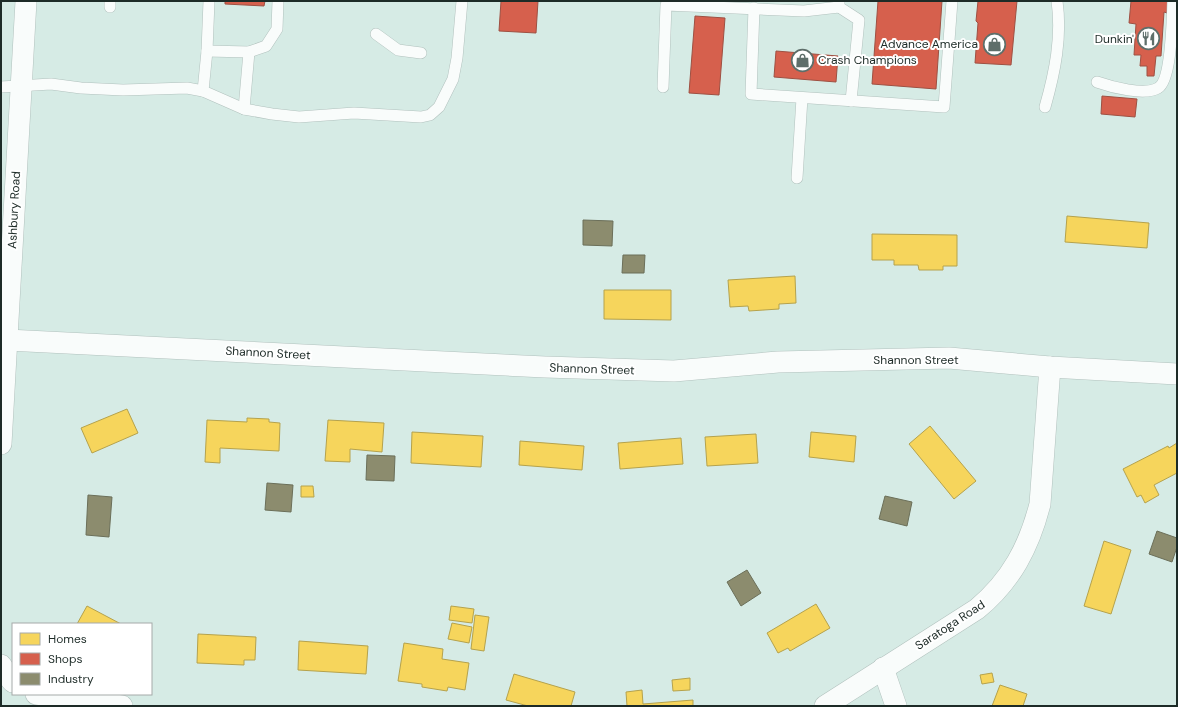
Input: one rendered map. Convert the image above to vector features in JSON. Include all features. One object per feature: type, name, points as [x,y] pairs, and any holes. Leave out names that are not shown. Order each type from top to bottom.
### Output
[{"type":"street","name":"Ashbury Road","points":[[1,444],[7,340],[11,86],[26,1]]},
{"type":"street","name":"Shannon Street","points":[[7,340],[545,367],[674,371],[778,362],[949,358],[1050,367],[1177,374]]},
{"type":"street","name":"Saratoga Road","points":[[825,706],[977,609],[992,597],[1010,574],[1023,552],[1035,524],[1040,504],[1050,367]]},
{"type":"street","points":[[883,668],[896,706]]},
{"type":"street","points":[[43,695],[122,706]]},
{"type":"lane","points":[[203,91],[207,51],[209,1]]},
{"type":"lane","points":[[207,51],[249,52],[266,46],[277,29],[278,1]]},
{"type":"lane","points":[[11,86],[51,84],[81,88],[123,90],[187,88],[203,91],[244,108],[272,114],[299,117],[354,113],[421,117],[430,115],[439,107],[452,79],[457,58],[462,1]]},
{"type":"lane","points":[[754,8],[751,94],[944,107],[952,1]]},
{"type":"lane","points":[[1045,107],[1057,56],[1057,1]]},
{"type":"lane","points":[[1097,82],[1117,89],[1147,91],[1158,88],[1166,77],[1169,60],[1173,1]]},
{"type":"lane","points":[[663,87],[666,5],[754,8],[839,4],[859,20],[851,101]]},
{"type":"lane","points":[[376,34],[398,50],[420,53]]},
{"type":"lane","points":[[244,108],[249,52]]},
{"type":"lane","points":[[797,178],[802,98]]},
{"type":"building: Homes","points":[[1067,216],[1149,223],[1147,248],[1065,242]]},
{"type":"building: Homes","points":[[872,234],[957,235],[957,266],[943,266],[943,270],[919,270],[918,265],[894,265],[894,260],[872,260]]},
{"type":"building: Homes","points":[[795,276],[796,303],[779,304],[779,309],[749,311],[748,306],[730,307],[728,280]]},
{"type":"building: Homes","points":[[604,290],[671,290],[671,320],[604,319]]},
{"type":"building: Homes","points":[[127,409],[138,433],[92,453],[81,428]]},
{"type":"building: Homes","points":[[247,418],[269,419],[269,422],[280,423],[279,451],[220,448],[220,463],[205,462],[207,420],[247,422]]},
{"type":"building: Homes","points":[[328,420],[384,423],[382,452],[350,449],[350,462],[325,461]]},
{"type":"building: Homes","points":[[930,426],[976,481],[954,499],[909,444]]},
{"type":"building: Homes","points":[[412,432],[483,436],[481,467],[411,463]]},
{"type":"building: Homes","points":[[811,432],[856,436],[854,462],[809,457]]},
{"type":"building: Homes","points":[[756,434],[758,463],[707,466],[705,437]]},
{"type":"building: Homes","points":[[681,438],[683,464],[620,469],[618,443]]},
{"type":"building: Homes","points":[[520,441],[584,446],[582,470],[519,465]]},
{"type":"building: Homes","points":[[1177,443],[1177,473],[1154,485],[1159,495],[1145,503],[1141,495],[1137,497],[1123,469],[1168,446],[1169,448]]},
{"type":"building: Homes","points":[[301,486],[313,486],[314,497],[301,497]]},
{"type":"building: Homes","points":[[1104,541],[1131,550],[1111,614],[1084,606]]},
{"type":"building: Homes","points":[[816,604],[830,628],[790,651],[788,648],[778,653],[767,633]]},
{"type":"building: Homes","points":[[87,606],[119,623],[78,623]]},
{"type":"building: Homes","points":[[451,606],[474,609],[472,623],[449,620]]},
{"type":"building: Homes","points":[[475,615],[489,617],[484,651],[471,649]]},
{"type":"building: Homes","points":[[452,623],[472,627],[469,643],[448,639]]},
{"type":"building: Homes","points":[[198,634],[256,637],[255,660],[244,660],[244,665],[197,663]]},
{"type":"building: Homes","points":[[299,641],[368,646],[366,674],[298,670]]},
{"type":"building: Homes","points":[[404,643],[443,649],[442,659],[469,663],[465,690],[448,687],[447,691],[422,687],[422,684],[398,681]]},
{"type":"building: Homes","points":[[992,673],[994,682],[982,684],[980,675]]},
{"type":"building: Homes","points":[[514,674],[575,692],[571,706],[528,706],[506,700]]},
{"type":"building: Homes","points":[[690,678],[690,690],[673,691],[672,680]]},
{"type":"building: Homes","points":[[1000,685],[1027,694],[1023,706],[992,706]]},
{"type":"building: Homes","points":[[642,690],[643,704],[693,700],[693,706],[627,706],[626,692]]},
{"type":"building: Shops","points":[[225,1],[265,1],[264,6],[225,4]]},
{"type":"building: Shops","points":[[501,1],[538,1],[536,33],[499,31]]},
{"type":"building: Shops","points":[[878,1],[942,1],[936,89],[872,84]]},
{"type":"building: Shops","name":"Advance America","points":[[978,1],[1017,1],[1011,65],[975,63]]},
{"type":"building: Shops","name":"Dunkin'","points":[[1131,1],[1168,1],[1167,13],[1164,12],[1161,56],[1156,56],[1154,76],[1147,76],[1147,66],[1140,66],[1141,55],[1134,55],[1136,24],[1129,23]]},
{"type":"building: Shops","points":[[695,16],[725,18],[719,95],[689,93]]},
{"type":"building: Shops","points":[[776,51],[838,56],[836,82],[774,77]]},
{"type":"building: Shops","points":[[1102,96],[1137,99],[1135,117],[1101,114]]},
{"type":"building: Industry","points":[[583,220],[613,221],[612,246],[583,245]]},
{"type":"building: Industry","points":[[623,255],[645,255],[644,273],[622,273]]},
{"type":"building: Industry","points":[[367,455],[395,456],[394,481],[366,480]]},
{"type":"building: Industry","points":[[267,483],[293,485],[291,512],[265,510]]},
{"type":"building: Industry","points":[[88,495],[112,497],[109,537],[86,535]]},
{"type":"building: Industry","points":[[885,496],[912,502],[907,526],[879,519]]},
{"type":"building: Industry","points":[[1157,531],[1177,538],[1177,547],[1172,562],[1149,554]]},
{"type":"building: Industry","points":[[747,570],[761,593],[741,606],[727,582]]},
{"type":"place","name":"Dunkin'","points":[[1149,39]]},
{"type":"place","name":"Advance America","points":[[994,44]]},
{"type":"place","name":"Crash Champions","points":[[803,60]]}]
